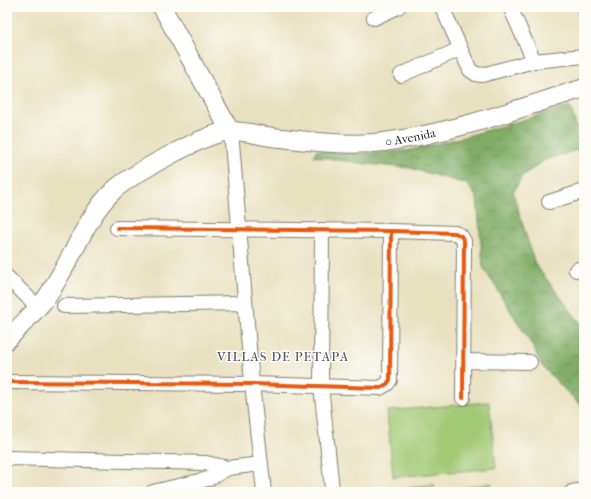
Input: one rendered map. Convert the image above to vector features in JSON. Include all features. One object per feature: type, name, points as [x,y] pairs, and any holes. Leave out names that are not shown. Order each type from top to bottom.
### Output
[{"type":"main road","points":[[7,340],[46,298],[61,275],[90,220],[112,191],[125,181],[191,145],[211,136],[230,131],[162,7]]},
{"type":"main road","name":"0 Avenida","points":[[230,131],[281,138],[343,143],[382,142],[416,137],[461,127],[584,88]]},
{"type":"street","points":[[374,18],[398,7]]},
{"type":"street","points":[[442,7],[470,70],[476,74],[482,75],[534,61],[584,56]]},
{"type":"street","points":[[510,7],[534,61]]},
{"type":"street","points":[[401,74],[460,49]]},
{"type":"street","points":[[230,131],[252,384],[264,492]]},
{"type":"street","points":[[549,202],[584,191]]},
{"type":"street","points":[[117,228],[455,233],[464,241],[463,398]]},
{"type":"street","points":[[322,230],[321,386],[332,489]]},
{"type":"street","points":[[7,382],[252,384],[380,388],[390,380],[391,231]]},
{"type":"street","points":[[7,277],[38,307]]},
{"type":"street","points":[[64,306],[245,303]]},
{"type":"street","points":[[464,361],[530,362]]},
{"type":"street","points":[[7,458],[206,463],[228,468],[261,464]]},
{"type":"street","points":[[153,492],[208,479],[228,468]]},
{"type":"street","points":[[572,492],[584,490]]},
{"type":"green space","points":[[570,106],[583,148],[545,160],[522,176],[513,193],[535,264],[584,328],[584,406],[578,403],[542,366],[532,345],[483,267],[477,198],[467,184],[410,168],[366,164],[314,156],[316,150],[350,154],[407,151],[464,137]]},
{"type":"green space","points":[[489,402],[496,468],[393,477],[387,411]]},
{"type":"green space","points":[[491,483],[492,492],[439,492]]},
{"type":"green space","points":[[434,484],[435,492],[390,492],[390,491]]},
{"type":"cycle path","points":[[117,228],[455,233],[461,236],[464,241],[463,398]]},
{"type":"cycle path","points":[[7,382],[252,384],[380,388],[387,384],[390,380],[391,231]]},
{"type":"district","name":"VILLAS DE PETAPA","points":[[283,356]]}]
